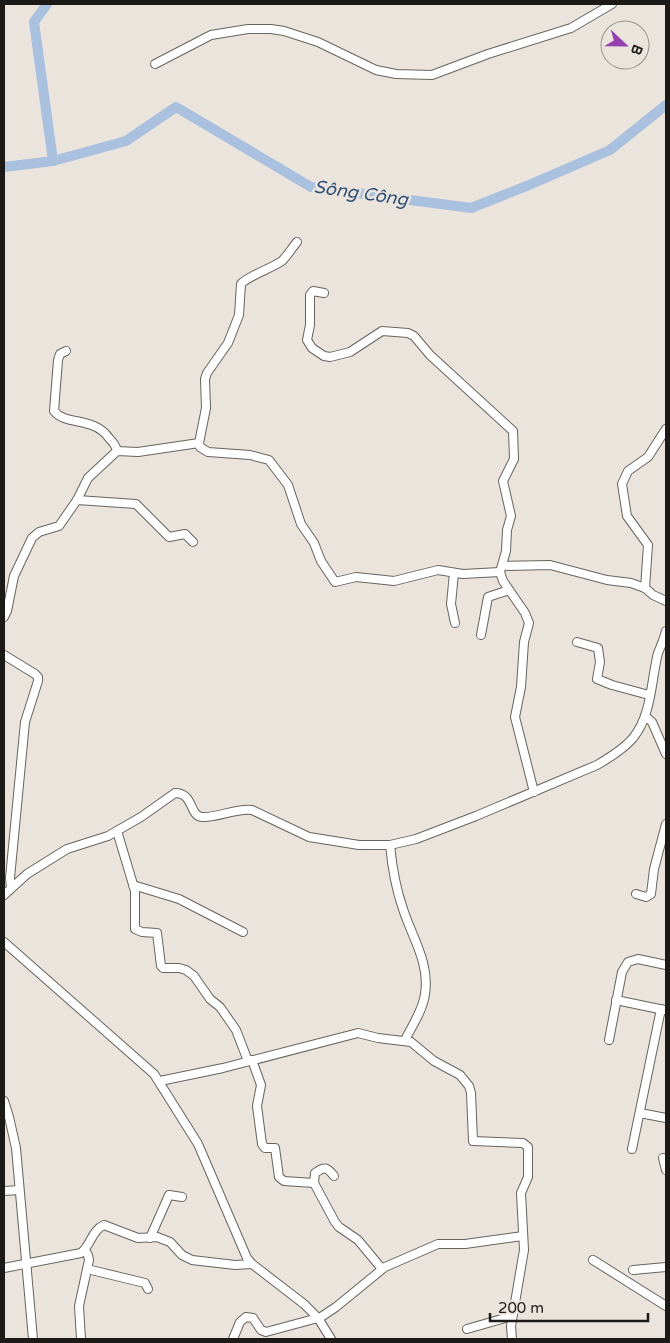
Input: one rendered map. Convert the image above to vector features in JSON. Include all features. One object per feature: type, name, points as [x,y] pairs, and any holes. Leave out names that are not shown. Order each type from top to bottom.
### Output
[{"type":"street","points":[[155,64],[211,35],[248,29],[271,29],[284,31],[318,42],[376,70],[396,74],[432,75],[488,54],[571,28],[602,7],[612,4]]},
{"type":"street","points":[[297,242],[282,260],[253,277],[243,280],[241,284],[239,316],[228,343],[206,373],[206,408],[199,443],[205,452],[250,455],[269,460],[288,485],[301,524],[314,543],[321,561],[335,582],[356,577],[394,581],[438,570],[454,573],[484,574],[501,569],[550,565],[607,580],[631,583],[666,601]]},
{"type":"street","points":[[324,293],[313,291],[310,295],[310,325],[307,340],[312,348],[324,356],[330,357],[355,350],[382,331],[408,333],[414,336],[430,355],[513,431],[514,459],[503,481],[511,516],[507,530],[506,551],[501,569],[503,581],[526,613],[529,623],[524,642],[521,687],[515,717],[534,792]]},
{"type":"street","points":[[66,351],[60,354],[58,360],[54,411],[63,417],[101,428],[116,446],[117,452]]},
{"type":"street","points":[[644,588],[648,545],[627,516],[622,484],[628,471],[648,457],[666,429]]},
{"type":"street","points":[[4,617],[14,576],[32,538],[39,532],[59,526],[77,500],[88,478],[117,452],[138,452],[199,443]]},
{"type":"street","points":[[77,500],[136,504],[169,537],[185,534],[194,542]]},
{"type":"street","points":[[454,573],[451,604],[455,623]]},
{"type":"street","points":[[481,635],[488,596],[509,590]]},
{"type":"street","points":[[4,895],[30,872],[67,849],[103,838],[117,831],[175,793],[180,793],[188,798],[195,813],[202,817],[245,809],[252,810],[309,837],[359,845],[390,845],[416,839],[534,792],[596,765],[610,757],[633,739],[645,716],[666,631]]},
{"type":"street","points":[[577,642],[598,648],[600,662],[597,680],[650,695]]},
{"type":"street","points":[[4,656],[38,677],[25,722],[10,878],[11,888]]},
{"type":"street","points":[[645,716],[652,722],[666,754]]},
{"type":"street","points":[[636,894],[646,897],[651,894],[654,868],[665,830]]},
{"type":"street","points":[[117,831],[133,885],[135,929],[142,932],[156,933],[162,968],[179,968],[186,970],[194,976],[236,1030],[261,1085],[258,1106],[262,1144],[265,1148],[275,1148],[278,1174],[281,1179],[314,1183]]},
{"type":"street","points":[[390,845],[393,868],[403,909],[422,956],[426,986],[422,1005],[405,1040]]},
{"type":"street","points":[[133,885],[179,899],[243,932]]},
{"type":"street","points":[[4,942],[148,1067],[160,1081],[198,1144],[245,1254],[252,1264],[301,1300],[318,1318],[331,1339]]},
{"type":"street","points":[[609,1040],[622,972],[628,962],[638,959],[666,965]]},
{"type":"street","points":[[616,1000],[664,1010],[632,1149]]},
{"type":"street","points":[[160,1081],[358,1033],[378,1038],[411,1042],[434,1061],[465,1079],[471,1092],[473,1142],[526,1144],[528,1147],[528,1177],[521,1193],[523,1258],[512,1316],[512,1339]]},
{"type":"street","points":[[4,1102],[13,1130],[31,1263],[33,1339]]},
{"type":"street","points":[[640,1113],[666,1118]]},
{"type":"street","points":[[663,1158],[666,1170]]},
{"type":"street","points":[[334,1176],[328,1168],[325,1168],[315,1173],[314,1183],[335,1222],[358,1240],[382,1269]]},
{"type":"street","points":[[4,1191],[20,1190]]},
{"type":"street","points":[[150,1238],[169,1195],[182,1197]]},
{"type":"street","points":[[4,1268],[77,1254],[85,1250],[97,1229],[104,1225],[138,1238],[157,1237],[170,1242],[182,1256],[192,1260],[235,1265],[252,1264]]},
{"type":"street","points":[[233,1339],[240,1322],[246,1317],[253,1318],[261,1330],[266,1332],[318,1318],[336,1307],[382,1269],[438,1244],[465,1244],[523,1236]]},
{"type":"street","points":[[81,1339],[78,1311],[89,1257],[85,1250]]},
{"type":"street","points":[[593,1260],[666,1306]]},
{"type":"street","points":[[633,1270],[666,1267]]},
{"type":"street","points":[[87,1270],[145,1283],[148,1289]]},
{"type":"street","points":[[467,1328],[512,1316]]},
{"type":"waterway","points":[[47,4],[34,22],[53,161]]},
{"type":"waterway","name":"Sông Công","points":[[4,167],[53,161],[126,141],[176,107],[311,187],[471,208],[610,150],[666,105]]}]
